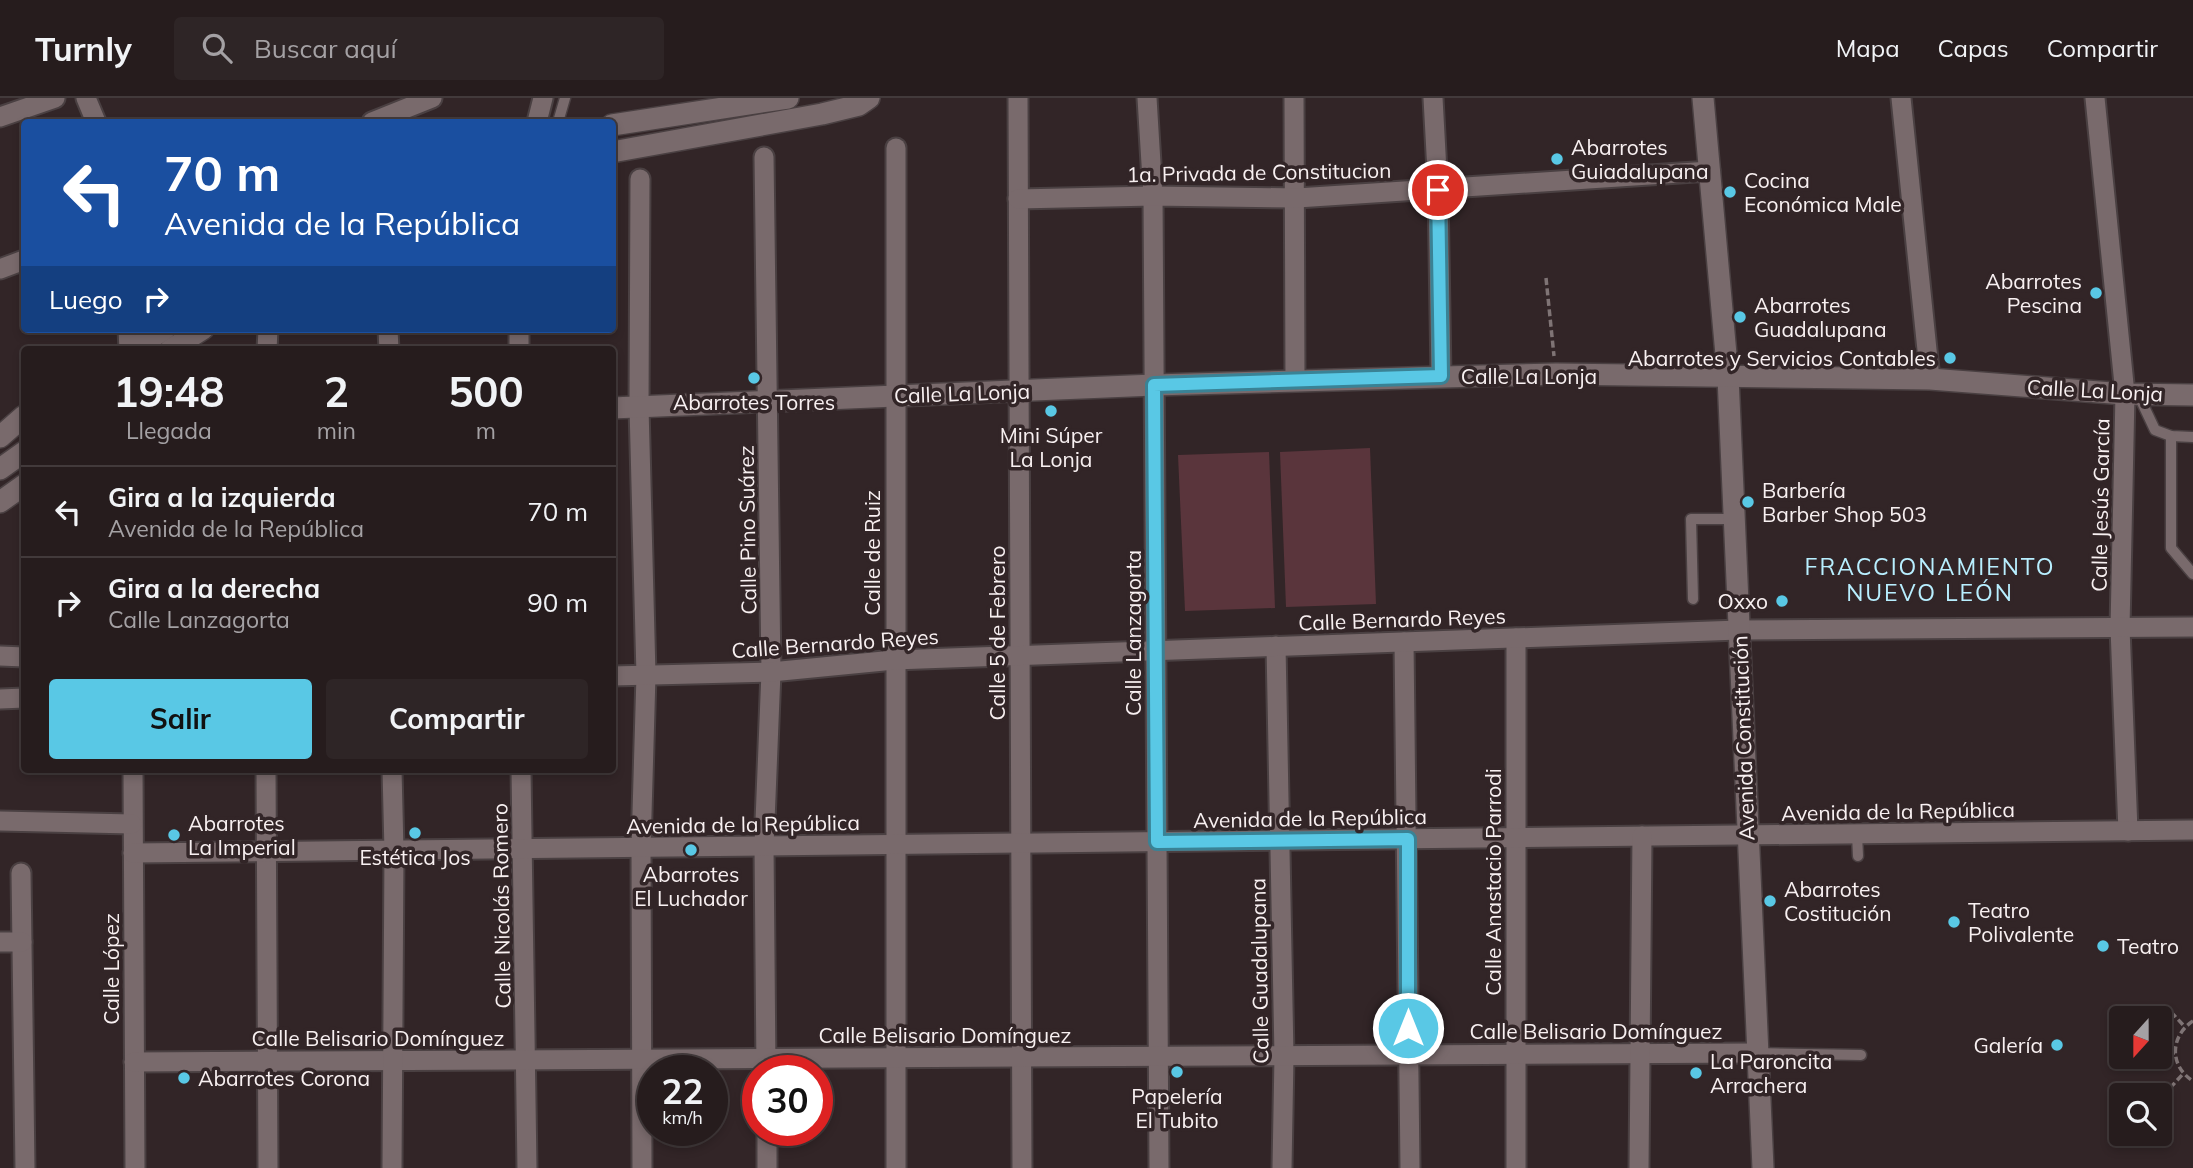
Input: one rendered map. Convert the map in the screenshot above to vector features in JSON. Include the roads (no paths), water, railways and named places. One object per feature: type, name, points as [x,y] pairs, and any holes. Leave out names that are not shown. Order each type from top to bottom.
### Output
[{"type":"main road","points":[[616,124],[788,98]]},
{"type":"main road","points":[[616,151],[822,114],[859,105],[869,98]]},
{"type":"main road","name":"Avenida Constitución","points":[[1703,98],[1728,377],[1732,519],[1763,1168]]},
{"type":"main road","points":[[137,346],[158,333]]},
{"type":"main road","points":[[176,346],[197,333]]},
{"type":"main road","name":"Calle La Lonja","points":[[616,408],[1154,385],[1556,374],[1930,379],[2131,394],[2193,395]]},
{"type":"main road","points":[[0,437],[13,421]]},
{"type":"main road","points":[[0,469],[21,454]]},
{"type":"main road","points":[[0,502],[21,487]]},
{"type":"street","points":[[0,117],[55,98]]},
{"type":"street","points":[[86,98],[95,119]]},
{"type":"street","points":[[380,119],[432,98]]},
{"type":"street","points":[[538,119],[544,98]]},
{"type":"street","name":"Calle 5 de Febrero","points":[[1018,98],[1021,1168]]},
{"type":"street","name":"Calle Lanzagorta","points":[[1147,98],[1153,196],[1159,1168]]},
{"type":"street","points":[[1294,98],[1297,198],[1295,380]]},
{"type":"street","points":[[1433,98],[1438,190],[1441,376]]},
{"type":"street","points":[[1901,98],[1930,379]]},
{"type":"street","name":"Calle Jesús García","points":[[2095,98],[2131,394],[2120,628],[2128,831]]},
{"type":"street","name":"Calle de Ruiz","points":[[896,148],[896,1168]]},
{"type":"street","name":"Calle Pino Suárez","points":[[764,157],[771,672],[764,846],[766,1055]]},
{"type":"street","name":"1a. Privada de Constitucion","points":[[1018,199],[1153,196],[1297,198],[1710,171]]},
{"type":"street","points":[[640,179],[639,407],[646,675],[641,848],[642,1055]]},
{"type":"street","points":[[0,270],[21,261]]},
{"type":"street","name":"Calle Bernardo Reyes","points":[[616,676],[771,672],[894,660],[1738,630],[2193,627]]},
{"type":"street","name":"Calle Anastacio Parrodi","points":[[1516,638],[1516,1168]]},
{"type":"street","points":[[1404,642],[1410,1168]]},
{"type":"street","name":"Calle Guadalupana","points":[[1276,646],[1284,1056],[1282,1168]]},
{"type":"street","points":[[0,656],[21,657]]},
{"type":"street","points":[[0,699],[21,698]]},
{"type":"street","name":"Calle López","points":[[132,773],[135,1168]]},
{"type":"street","points":[[266,773],[268,1168]]},
{"type":"street","points":[[392,773],[392,1168]]},
{"type":"street","name":"Calle Nicolás Romero","points":[[521,773],[527,1168]]},
{"type":"street","points":[[0,821],[132,824]]},
{"type":"street","name":"Avenida de la República","points":[[134,853],[2193,830]]},
{"type":"street","points":[[1639,1168],[1643,836]]},
{"type":"street","points":[[21,873],[25,1168]]},
{"type":"street","points":[[0,942],[22,942]]},
{"type":"street","name":"Calle Belisario Domínguez","points":[[833,1061],[896,1058],[1757,1054]]},
{"type":"street","name":"Calle Belisario Domínguez","points":[[134,1062],[637,1059]]},
{"type":"street","points":[[642,1146],[642,1168]]},
{"type":"street","points":[[766,1146],[767,1168]]},
{"type":"lane","points":[[559,119],[565,98]]},
{"type":"lane","points":[[2131,394],[2155,430],[2171,436],[2193,437]]},
{"type":"lane","points":[[2171,436],[2171,548],[2193,574]]},
{"type":"lane","points":[[1693,599],[1692,519],[1732,519]]},
{"type":"lane","points":[[1857,835],[1858,856]]},
{"type":"lane","points":[[1757,1054],[1861,1055]]},
{"type":"place","name":"Abarrotes Guiadalupana","points":[[1557,159]]},
{"type":"place","name":"Cocina Económica Male","points":[[1730,192]]},
{"type":"place","name":"Abarrotes Pescina","points":[[2096,293]]},
{"type":"place","name":"Abarrotes Guadalupana","points":[[1740,317]]},
{"type":"place","name":"Abarrotes y Servicios Contables","points":[[1950,358]]},
{"type":"place","name":"Abarrotes Torres","points":[[754,378]]},
{"type":"place","name":"Mini Súper La Lonja","points":[[1051,411]]},
{"type":"place","name":"Barbería Barber Shop 503","points":[[1748,502]]},
{"type":"place","name":"Oxxo","points":[[1782,601]]},
{"type":"place","name":"Estética Jos","points":[[415,833]]},
{"type":"place","name":"Abarrotes La Imperial","points":[[174,835]]},
{"type":"place","name":"Abarrotes El Luchador","points":[[691,850]]},
{"type":"place","name":"Abarrotes Costitución","points":[[1770,901]]},
{"type":"place","name":"Teatro Polivalente","points":[[1954,922]]},
{"type":"place","name":"Teatro","points":[[2103,946]]},
{"type":"place","name":"Galería","points":[[2057,1045]]},
{"type":"place","name":"Papelería El Tubito","points":[[1177,1072]]},
{"type":"place","name":"La Paroncita Arrachera","points":[[1696,1073]]},
{"type":"place","name":"Abarrotes Corona","points":[[184,1078]]},
{"type":"district","name":"FRACCIONAMIENTO NUEVO LEÓN","points":[[1930,579]]}]
